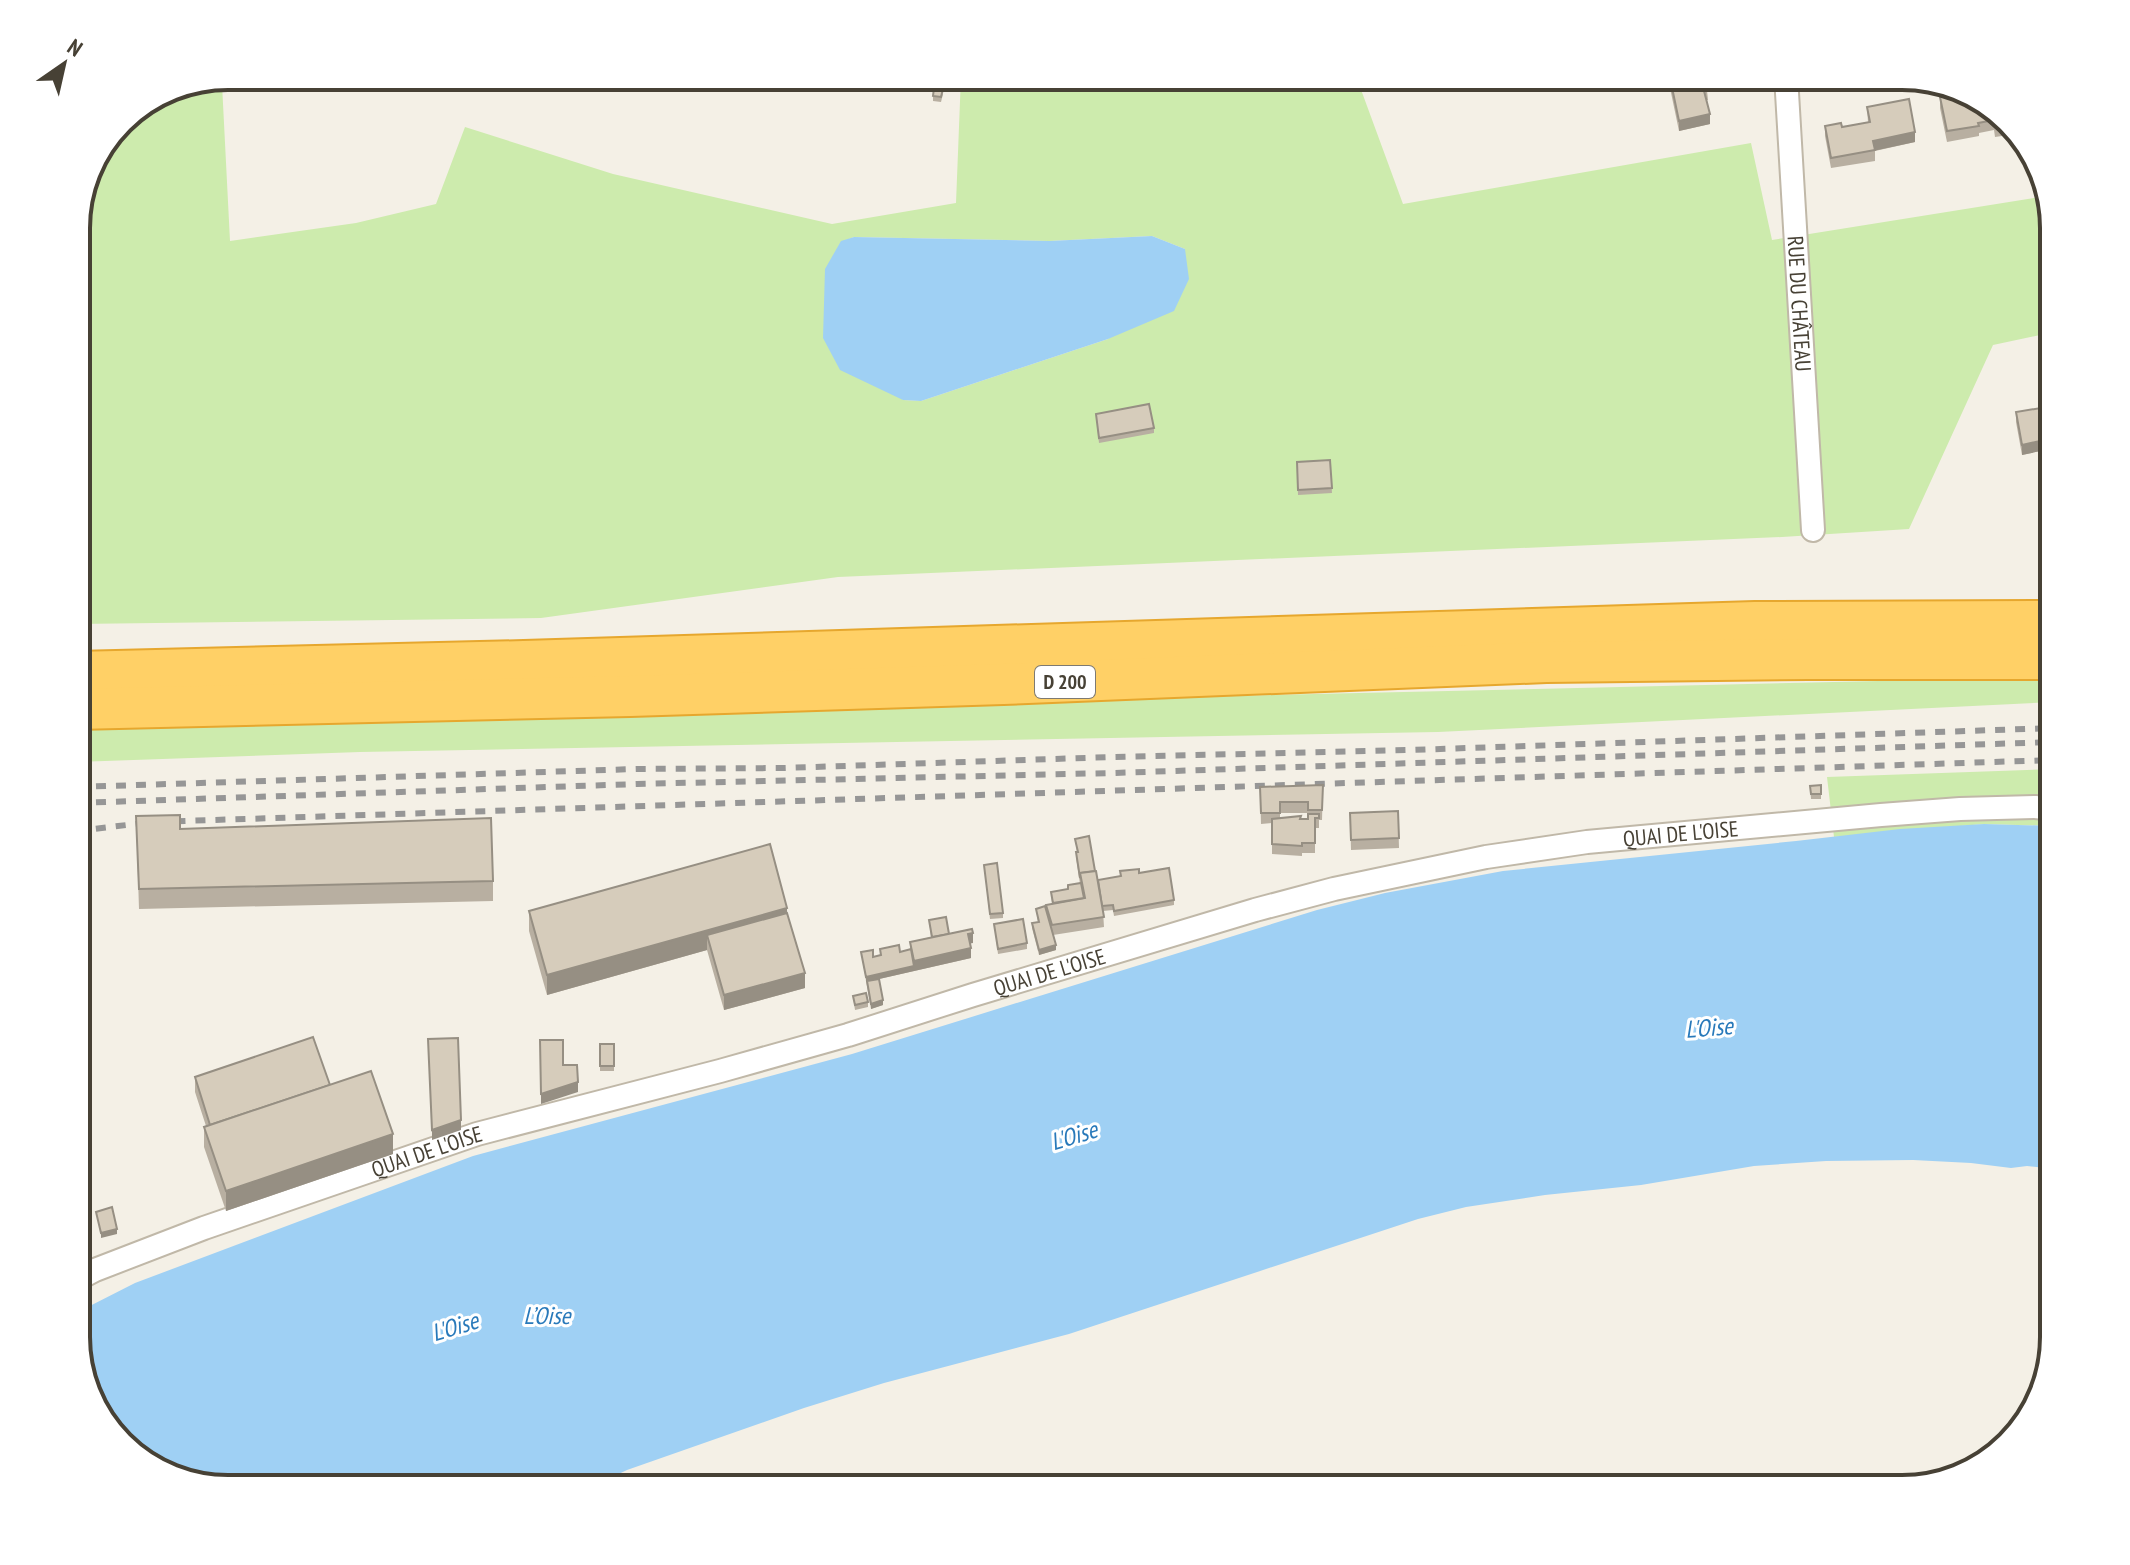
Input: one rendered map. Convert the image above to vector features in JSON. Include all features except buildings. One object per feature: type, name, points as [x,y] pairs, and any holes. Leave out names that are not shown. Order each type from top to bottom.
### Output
[{"type":"highway","name":"D 200","points":[[90,672],[1755,622],[2040,621]]},
{"type":"highway","name":"D 200","points":[[90,709],[661,695],[1219,677],[1546,662],[2040,659]]},
{"type":"street","name":"RUE DU CHÂTEAU","points":[[1787,90],[1813,530]]},
{"type":"street","name":"QUAI DE L'OISE","points":[[90,1273],[204,1228],[477,1134],[791,1051],[1255,910],[1334,889],[1486,857],[1587,842],[1944,810],[2040,808]]},
{"type":"green space","points":[[960,90],[1361,90],[1403,204],[1751,143],[1772,240],[2036,198],[2040,228],[2040,335],[1993,345],[1909,529],[838,577],[541,618],[90,624],[90,219],[101,175],[113,152],[152,113],[175,101],[222,91],[230,241],[356,223],[436,204],[465,127],[613,174],[832,224],[956,203]],"holes":[[[1152,236],[1185,249],[1108,339],[921,401],[903,400],[841,242],[854,237],[1049,241]]]},
{"type":"green space","points":[[2040,677],[2040,703],[1438,732],[360,752],[90,762],[90,728],[361,716]]},
{"type":"green space","points":[[2040,769],[2040,826],[1984,824],[1834,837],[1827,777]]},
{"type":"water","points":[[1152,236],[1185,249],[1189,279],[1174,311],[1108,339],[921,401],[903,400],[840,370],[823,338],[825,269],[841,241],[854,237],[1049,241]]},
{"type":"water","name":"L’Oise","points":[[1984,824],[2040,826],[2040,1167],[1913,1160],[1826,1161],[1754,1166],[1641,1185],[1466,1207],[1418,1219],[1069,1334],[884,1383],[804,1408],[616,1475],[228,1475],[201,1472],[167,1461],[124,1428],[109,1406],[95,1372],[90,1346],[90,1306],[135,1283],[473,1156],[852,1054],[1317,910],[1385,893],[1503,871],[1900,829]]},
{"type":"railway","points":[[90,787],[637,769],[783,768],[1410,750],[2040,728]]},
{"type":"railway","points":[[90,803],[2040,742]]},
{"type":"railway","points":[[90,829],[152,822],[2040,760]]},
{"type":"water label","name":"L'Oise","points":[[1709,1028]]},
{"type":"water label","name":"L'Oise","points":[[1074,1136]]},
{"type":"water label","name":"L'Oise","points":[[455,1327]]}]
